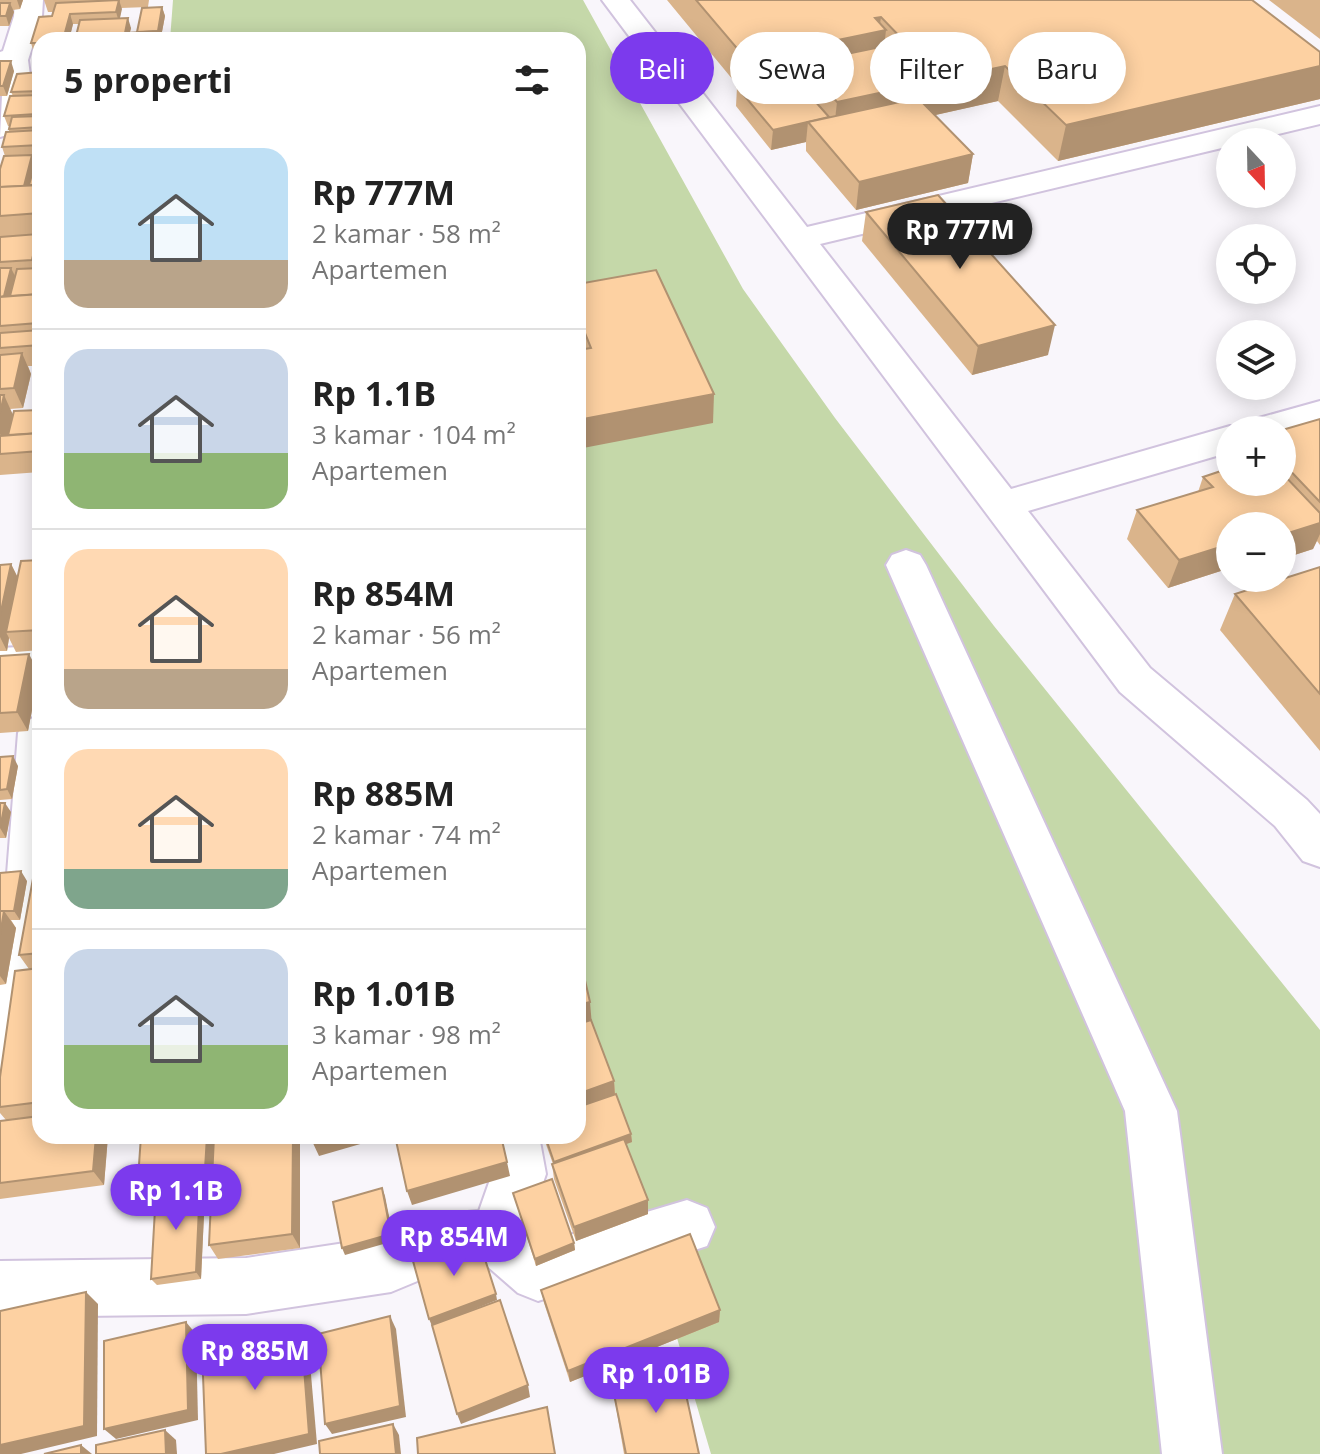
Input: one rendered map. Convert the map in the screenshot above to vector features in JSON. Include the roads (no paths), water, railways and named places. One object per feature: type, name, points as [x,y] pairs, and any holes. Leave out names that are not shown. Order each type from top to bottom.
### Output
[{"type":"street","points":[[0,128],[17,77],[16,62],[6,61],[28,16],[29,0]]},
{"type":"street","points":[[616,0],[1135,680],[1291,813],[1320,847]]},
{"type":"street","points":[[799,239],[1320,115]]},
{"type":"street","points":[[1296,420],[1320,413]]},
{"type":"street","points":[[1003,505],[1216,443]]},
{"type":"street","points":[[906,565],[1151,1111],[1192,1454]]},
{"type":"street","points":[[0,664],[32,662]]},
{"type":"street","points":[[0,1082],[32,856]]},
{"type":"street","points":[[497,1237],[519,1174],[513,1144]]},
{"type":"street","points":[[0,1289],[246,1286],[391,1264],[444,1242],[497,1237],[538,1273],[687,1227]]}]
